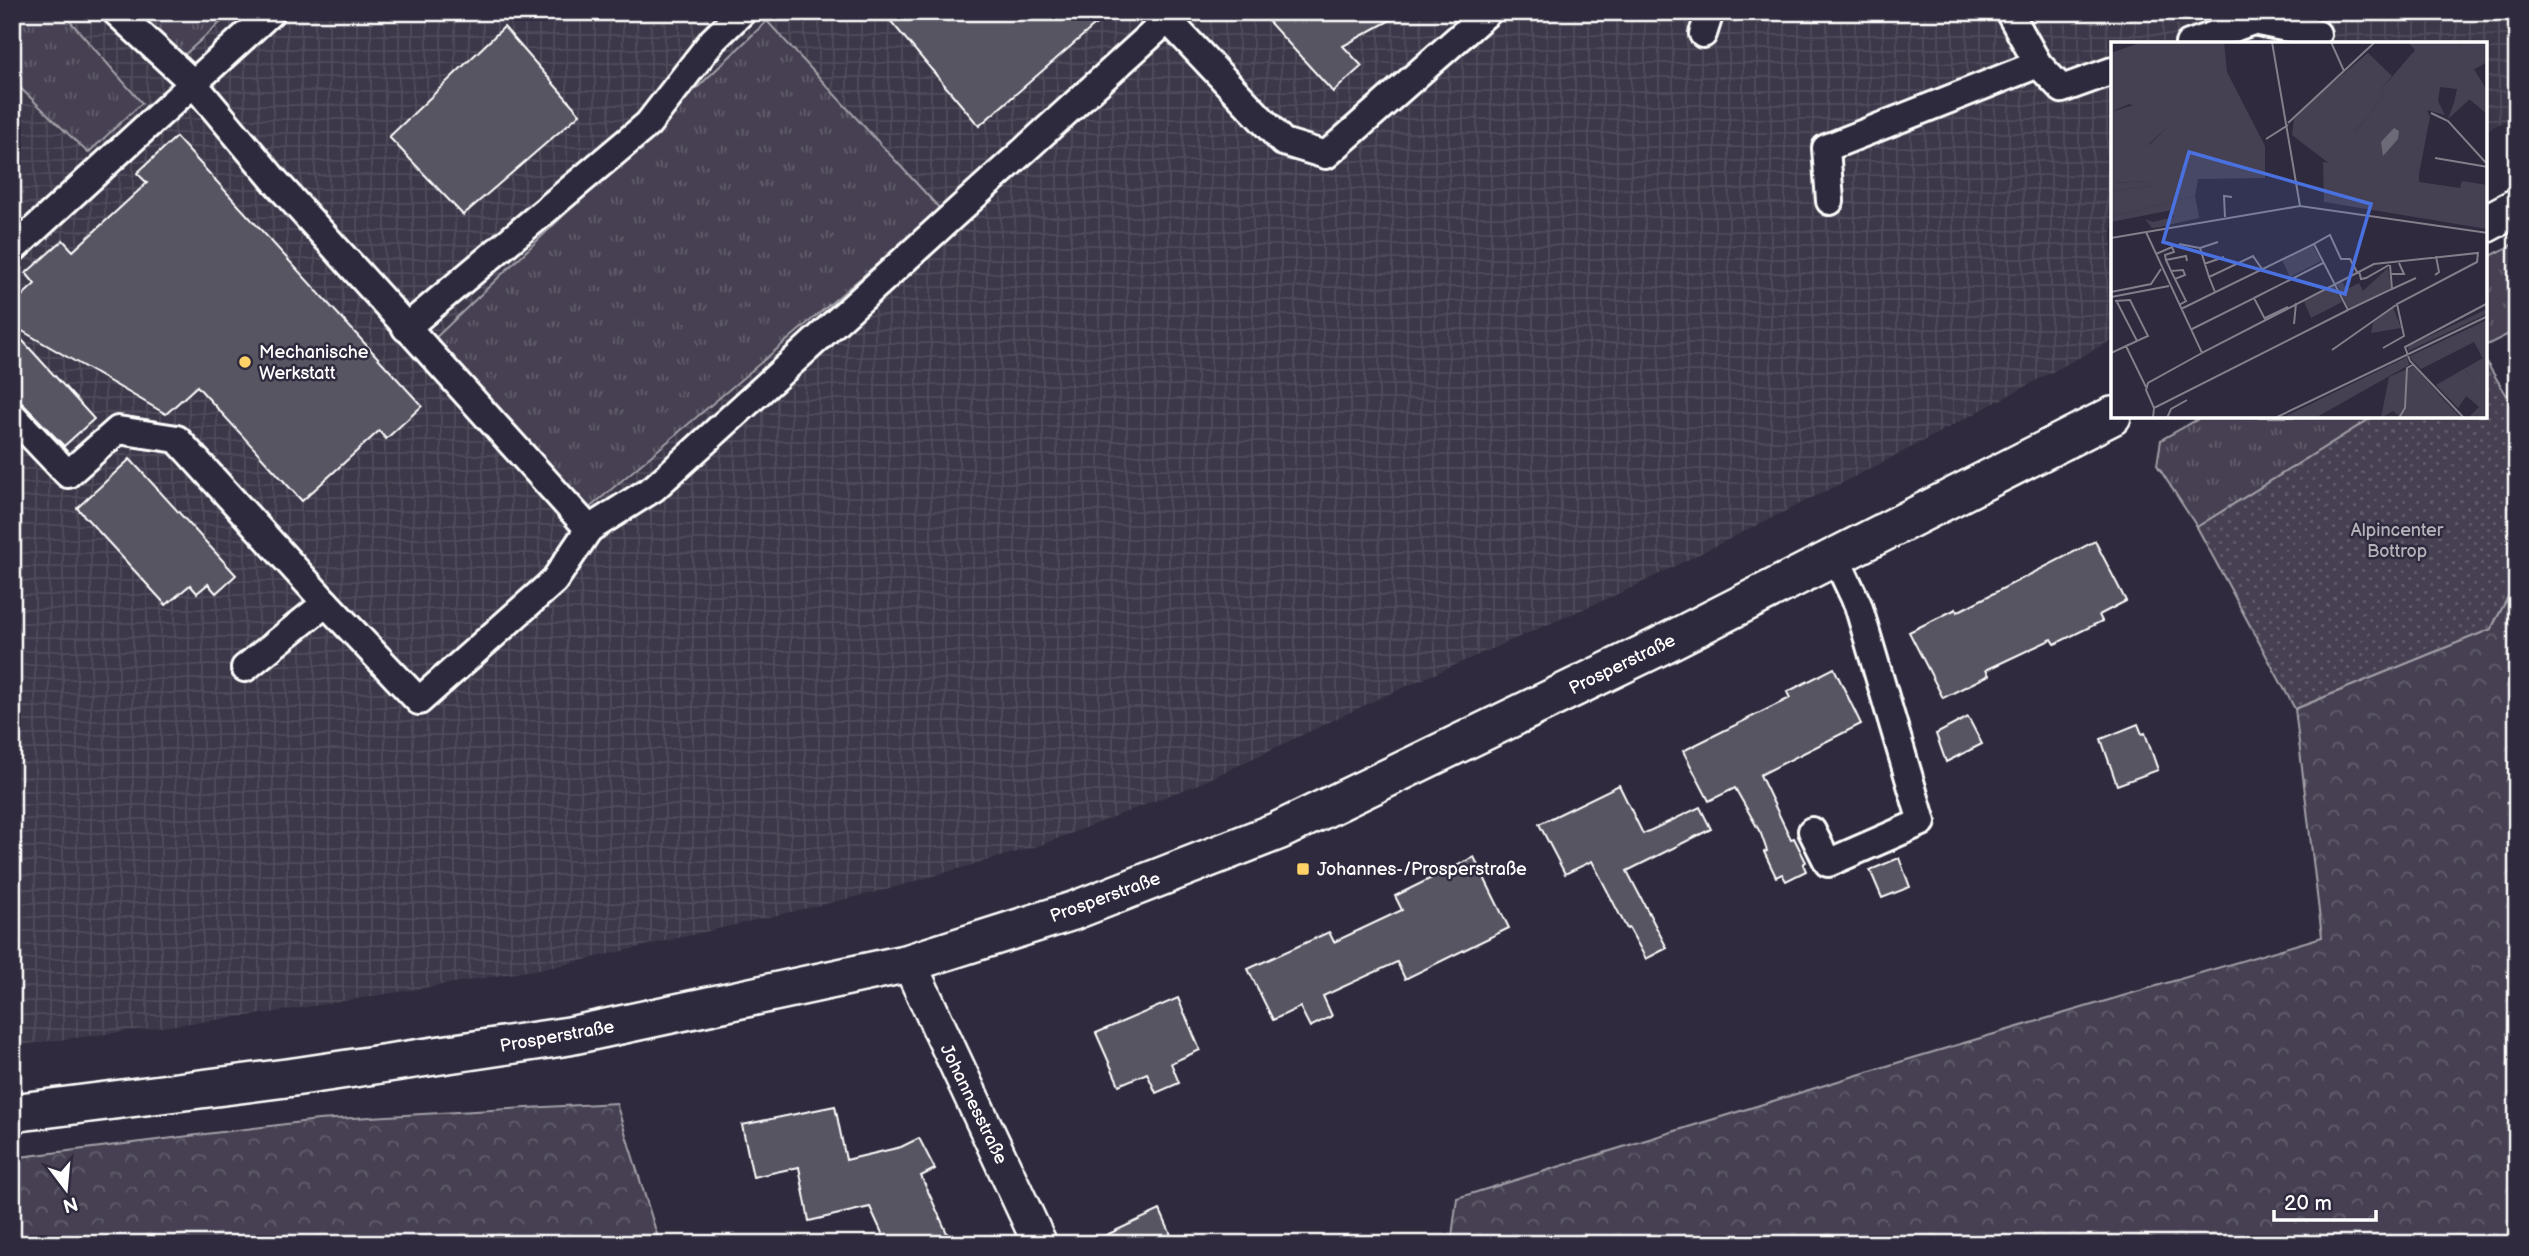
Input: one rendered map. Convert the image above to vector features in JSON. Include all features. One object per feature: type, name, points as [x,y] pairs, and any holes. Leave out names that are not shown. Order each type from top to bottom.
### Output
[{"type":"main road","points":[[2487,223],[2517,207]]},
{"type":"main road","name":"Prosperstraße","points":[[12,1113],[294,1077],[569,1036],[909,963],[1073,911],[1278,831],[1654,649],[2111,417]]},
{"type":"street","points":[[116,12],[193,83],[275,181],[589,529]]},
{"type":"street","points":[[12,250],[271,12]]},
{"type":"street","points":[[406,328],[648,124],[713,40],[742,12]]},
{"type":"street","points":[[12,415],[68,474],[118,430],[177,439],[419,701],[554,581],[589,529],[654,488],[1172,16],[1283,142],[1326,155],[1488,12]]},
{"type":"street","points":[[2009,12],[2038,64],[2062,89],[2111,71]]},
{"type":"street","points":[[2195,42],[2253,21],[2317,34]]},
{"type":"street","points":[[1830,201],[1826,148],[2038,64]]},
{"type":"street","points":[[1812,831],[1828,863],[1922,822],[1858,605],[1835,556]]},
{"type":"street","points":[[245,668],[326,603]]},
{"type":"street","name":"Johannesstraße","points":[[909,963],[1040,1244]]},
{"type":"shaded area","points":[[12,12],[2517,12],[2517,115],[2487,130],[2487,42],[2111,42],[2111,341],[1882,463],[1629,589],[1380,698],[1201,783],[1041,845],[885,890],[558,966],[270,1013],[12,1046]]},
{"type":"green space","points":[[12,12],[62,12],[142,103],[88,153],[12,80]]},
{"type":"green space","points":[[122,12],[232,12],[172,66]]},
{"type":"green space","points":[[767,21],[941,210],[587,510],[429,344]]},
{"type":"green space","points":[[2517,242],[2517,330],[2487,345],[2487,258]]},
{"type":"green space","name":"Alpincenter Bottrop","points":[[2487,363],[2517,412],[2517,580],[2491,629],[2295,709],[2197,527],[2371,418],[2487,418]]},
{"type":"green space","points":[[2200,418],[2371,418],[2197,527],[2157,465],[2161,440]]},
{"type":"green space","points":[[2517,580],[2517,1244],[1451,1244],[1457,1198],[1913,1058],[2322,937],[2295,709],[2491,629]]},
{"type":"green space","points":[[616,1103],[660,1244],[12,1244],[12,1158],[318,1120]]},
{"type":"building","points":[[883,12],[1110,12],[979,126]]},
{"type":"building","points":[[1260,12],[1405,12],[1343,46],[1362,66],[1333,92]]},
{"type":"building","points":[[504,27],[580,114],[463,215],[389,137]]},
{"type":"building","points":[[176,137],[422,406],[386,439],[379,431],[302,501],[197,386],[166,414],[12,325],[12,305],[35,284],[26,273],[63,240],[73,251],[147,183],[137,173]]},
{"type":"building","points":[[12,329],[94,419],[64,446],[23,404],[12,397]]},
{"type":"building","points":[[130,459],[236,575],[216,593],[208,584],[197,593],[190,585],[166,605],[77,508]]},
{"type":"building","points":[[2095,541],[2126,601],[2099,615],[2102,621],[2055,644],[2052,639],[1986,670],[1989,675],[1943,698],[1909,632],[1956,609],[1957,612]]},
{"type":"building","points":[[1834,668],[1861,724],[1760,775],[1791,839],[1794,838],[1806,862],[1803,864],[1806,871],[1786,881],[1782,874],[1776,877],[1764,852],[1767,851],[1761,834],[1735,788],[1709,801],[1683,751],[1790,698],[1787,692]]},
{"type":"building","points":[[1968,717],[1982,744],[1946,762],[1936,734]]},
{"type":"building","points":[[2138,724],[2142,734],[2145,733],[2158,770],[2117,785],[2101,739]]},
{"type":"building","points":[[1619,785],[1643,834],[1700,807],[1711,829],[1627,871],[1667,948],[1646,959],[1629,928],[1627,929],[1592,861],[1565,874],[1539,824]]},
{"type":"building","points":[[1474,857],[1509,928],[1405,979],[1397,962],[1323,996],[1332,1016],[1310,1027],[1300,1007],[1273,1020],[1248,969],[1329,932],[1334,942],[1402,910],[1395,896]]},
{"type":"building","points":[[1899,858],[1910,887],[1882,898],[1870,870]]},
{"type":"building","points":[[1178,998],[1200,1050],[1171,1063],[1179,1083],[1156,1093],[1147,1073],[1119,1085],[1096,1033]]},
{"type":"building","points":[[835,1106],[846,1160],[901,1147],[919,1138],[935,1169],[921,1176],[952,1244],[887,1244],[870,1207],[809,1221],[799,1167],[753,1177],[742,1125]]},
{"type":"building","points":[[1160,1210],[1175,1244],[1087,1244]]},
{"type":"place","name":"Mechanische Werkstatt","points":[[245,362]]},
{"type":"place","name":"Johannes-/Prosperstraße","points":[[1303,869]]}]
